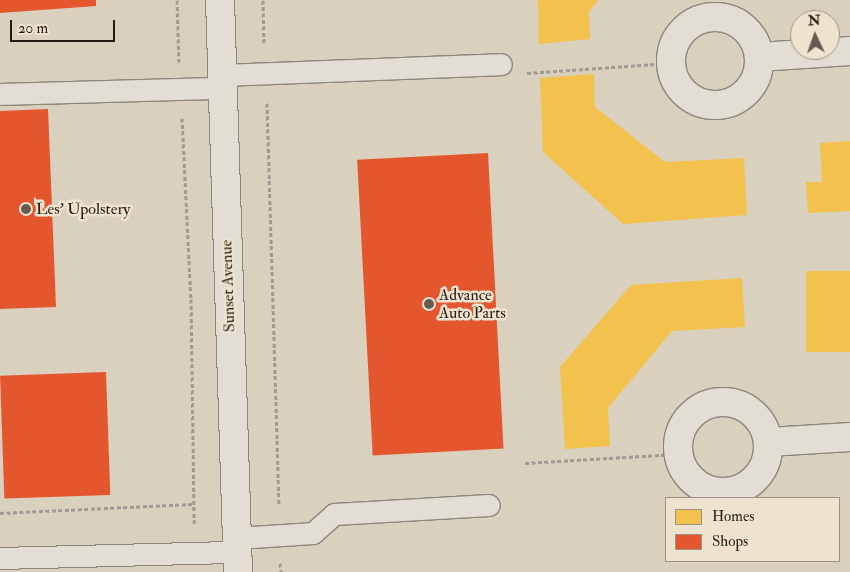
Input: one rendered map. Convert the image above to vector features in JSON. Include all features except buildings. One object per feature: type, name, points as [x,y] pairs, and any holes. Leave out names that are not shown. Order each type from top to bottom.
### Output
[{"type":"street","name":"Sunset Avenue","points":[[220,0],[220,81],[237,554]]},
{"type":"street","points":[[720,17],[747,30],[759,57],[758,71],[748,89],[732,102],[718,105],[691,98],[680,89],[671,63],[680,34],[691,24],[720,17]]},
{"type":"street","points":[[759,57],[850,51]]},
{"type":"street","points":[[716,402],[731,402],[757,416],[769,442],[768,458],[752,483],[723,493],[694,483],[677,454],[682,428],[690,415],[716,402]]},
{"type":"street","points":[[769,442],[850,437]]},
{"type":"lane","points":[[0,94],[180,89],[266,74],[501,64]]},
{"type":"lane","points":[[0,558],[237,554],[280,534],[313,532],[334,514],[489,505]]},
{"type":"path","points":[[177,0],[191,299],[195,554]]},
{"type":"path","points":[[262,0],[266,74],[280,572]]},
{"type":"path","points":[[527,73],[671,63]]},
{"type":"path","points":[[525,463],[677,454]]},
{"type":"path","points":[[0,513],[193,504]]},
{"type":"place","name":"Les' Upolstery","points":[[26,209]]},
{"type":"place","name":"Advance Auto Parts","points":[[429,304]]}]
